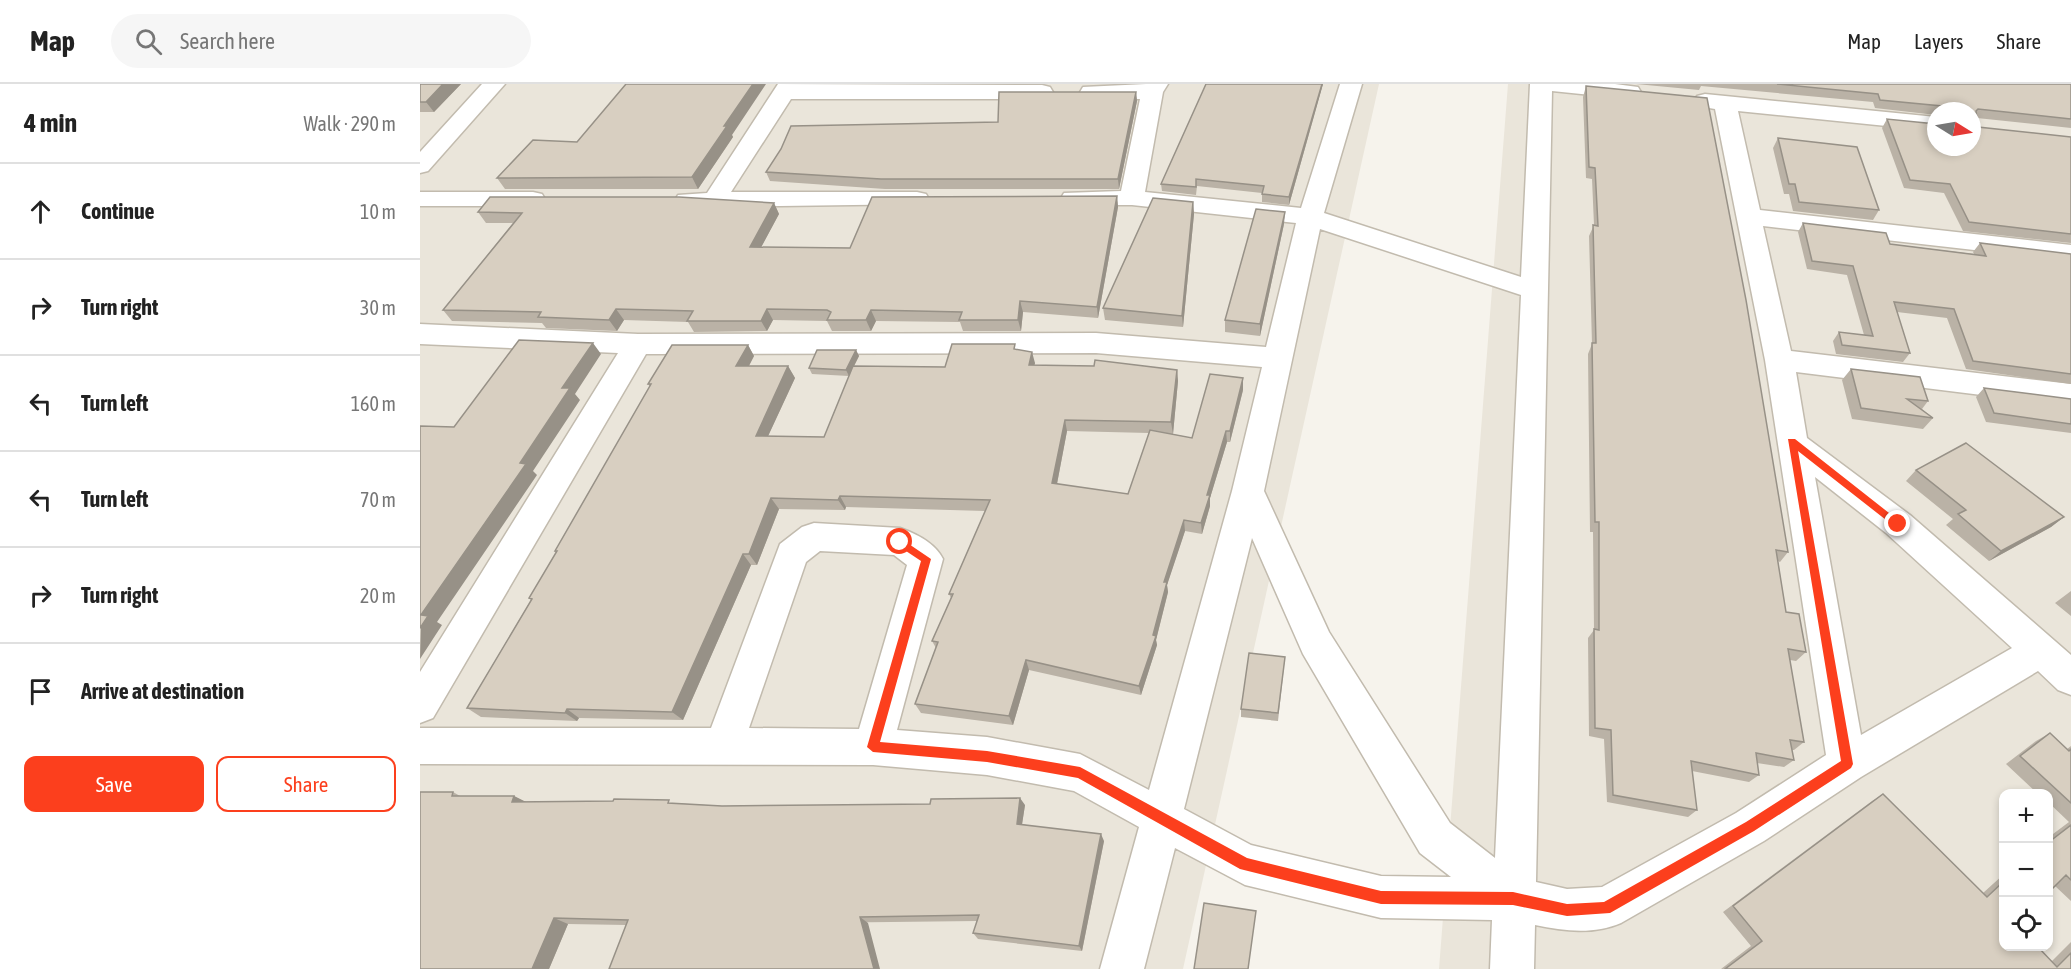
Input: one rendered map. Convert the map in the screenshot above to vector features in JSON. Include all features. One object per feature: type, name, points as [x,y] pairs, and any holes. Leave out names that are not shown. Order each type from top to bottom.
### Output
[{"type":"street","points":[[420,166],[494,84]]},
{"type":"street","points":[[1122,969],[1248,491],[1310,218],[1351,84]]},
{"type":"street","points":[[1512,969],[1541,84]]},
{"type":"street","points":[[1551,84],[1656,95]]},
{"type":"street","points":[[714,200],[786,88],[1063,92],[1155,88],[1132,198]]},
{"type":"street","points":[[1679,98],[1927,123]]},
{"type":"street","points":[[1725,103],[1751,217],[1779,360],[1847,764]]},
{"type":"street","points":[[420,131],[452,131]]},
{"type":"street","points":[[1049,199],[1132,198],[1310,218],[1533,290]]},
{"type":"street","points":[[420,199],[561,200]]},
{"type":"street","points":[[667,200],[941,199]]},
{"type":"street","points":[[1751,217],[2071,253]]},
{"type":"street","points":[[420,334],[638,344],[1096,343],[1279,358]]},
{"type":"street","points":[[420,706],[638,344]]},
{"type":"street","points":[[1779,360],[2071,395]]},
{"type":"street","points":[[1791,441],[1898,524],[2071,678]]},
{"type":"street","points":[[1248,491],[1316,643],[1435,838],[1513,898]]},
{"type":"street","points":[[724,746],[792,554],[814,537],[900,542],[926,559],[873,747]]},
{"type":"street","points":[[420,746],[873,747],[987,756],[1080,773],[1245,864],[1381,897],[1513,898],[1567,910],[1606,908],[1750,827],[1847,764],[2040,651]]},
{"type":"shaded area","points":[[420,84],[1379,84],[1183,969],[420,969]]},
{"type":"shaded area","points":[[1508,84],[2071,84],[2071,969],[1439,969]]},
{"type":"building","points":[[420,84],[443,84],[426,102],[420,102]]},
{"type":"building","points":[[626,84],[753,84],[692,177],[497,178],[533,140],[577,142]]},
{"type":"building","points":[[1206,84],[1322,84],[1289,197],[1262,194],[1264,186],[1196,179],[1196,187],[1161,184]]},
{"type":"building","points":[[1777,84],[2071,84],[2071,119],[1981,109],[1981,102],[1927,102],[1927,105],[1880,100],[1878,94]]},
{"type":"building","points":[[1586,86],[1707,98],[1746,300],[1788,552],[1776,550],[1786,612],[1799,614],[1806,652],[1788,649],[1804,742],[1790,740],[1794,760],[1756,753],[1759,775],[1691,761],[1697,810],[1613,795],[1611,730],[1595,728],[1594,629],[1599,630],[1599,522],[1595,522],[1592,343],[1596,343],[1593,225],[1598,226],[1595,168],[1589,167]]},
{"type":"building","points":[[999,92],[1136,92],[1118,179],[881,179],[766,172],[781,149],[791,126],[998,122]]},
{"type":"building","points":[[1887,119],[1927,123],[1927,156],[1981,156],[1981,127],[2071,137],[2071,234],[1969,222],[1950,184],[1910,180]]},
{"type":"building","points":[[1778,138],[1857,147],[1879,210],[1799,202],[1795,184],[1789,184]]},
{"type":"building","points":[[1117,196],[1097,307],[1020,301],[1018,320],[959,320],[962,312],[871,310],[866,320],[827,320],[831,312],[827,310],[767,309],[761,321],[687,321],[693,311],[616,309],[609,320],[538,317],[541,312],[443,310],[522,213],[478,212],[490,197],[679,197],[774,203],[750,247],[850,248],[872,197]]},
{"type":"building","points":[[1153,198],[1193,202],[1182,316],[1103,308]]},
{"type":"building","points":[[1256,209],[1285,212],[1260,324],[1225,320]]},
{"type":"building","points":[[1803,223],[1886,233],[1890,244],[1986,256],[1980,243],[2071,254],[2071,374],[1973,361],[1954,309],[1894,302],[1910,353],[1842,345],[1839,332],[1873,336],[1853,266],[1812,261]]},
{"type":"building","points":[[519,340],[593,343],[562,388],[570,388],[520,463],[526,464],[421,615],[428,616],[420,628],[420,426],[454,427]]},
{"type":"building","points":[[952,344],[1015,344],[1014,349],[1032,352],[1029,365],[1094,366],[1095,360],[1177,370],[1171,422],[1065,420],[1052,483],[1128,494],[1150,430],[1192,438],[1210,374],[1243,378],[1230,431],[1226,431],[1201,523],[1184,520],[1164,582],[1167,582],[1153,635],[1156,636],[1139,686],[1026,660],[1009,716],[915,704],[938,642],[932,641],[953,594],[949,594],[990,500],[840,496],[838,500],[771,498],[749,554],[743,554],[672,712],[567,709],[565,713],[467,708],[532,599],[529,598],[672,345],[748,345],[736,366],[788,366],[756,436],[824,437],[853,366],[945,367]]},
{"type":"building","points":[[817,350],[856,350],[846,370],[809,368]]},
{"type":"building","points":[[1851,369],[1920,377],[1928,401],[1907,399],[1933,418],[1861,408]]},
{"type":"building","points":[[1984,388],[2071,399],[2071,424],[1994,413]]},
{"type":"building","points":[[1966,443],[2064,517],[2001,551],[1958,514],[1966,510],[1916,470]]},
{"type":"building","points":[[1249,653],[1285,657],[1278,713],[1241,709]]},
{"type":"building","points":[[2050,733],[2069,751],[2071,749],[2071,803],[2020,756]]},
{"type":"building","points":[[420,792],[453,792],[452,796],[514,796],[512,802],[669,800],[668,803],[722,806],[930,804],[931,799],[1020,798],[1017,824],[1101,834],[1079,946],[973,933],[979,915],[860,917],[874,969],[609,969],[628,920],[554,918],[532,969],[420,969]]},
{"type":"building","points":[[1883,794],[1987,897],[1999,886],[1999,951],[2042,951],[2057,967],[2071,953],[2071,969],[1725,969],[1762,941],[1733,906]]},
{"type":"building","points":[[2071,825],[2071,880],[2066,875],[2053,888],[2053,843],[2053,839]]},
{"type":"building","points":[[1204,903],[1256,911],[1248,969],[1194,969]]},
{"type":"route","points":[[900,542],[926,559],[873,747],[987,756],[1080,773],[1245,864],[1381,897],[1513,898],[1567,910],[1606,908],[1750,827],[1847,764],[1791,441],[1898,524]]}]
